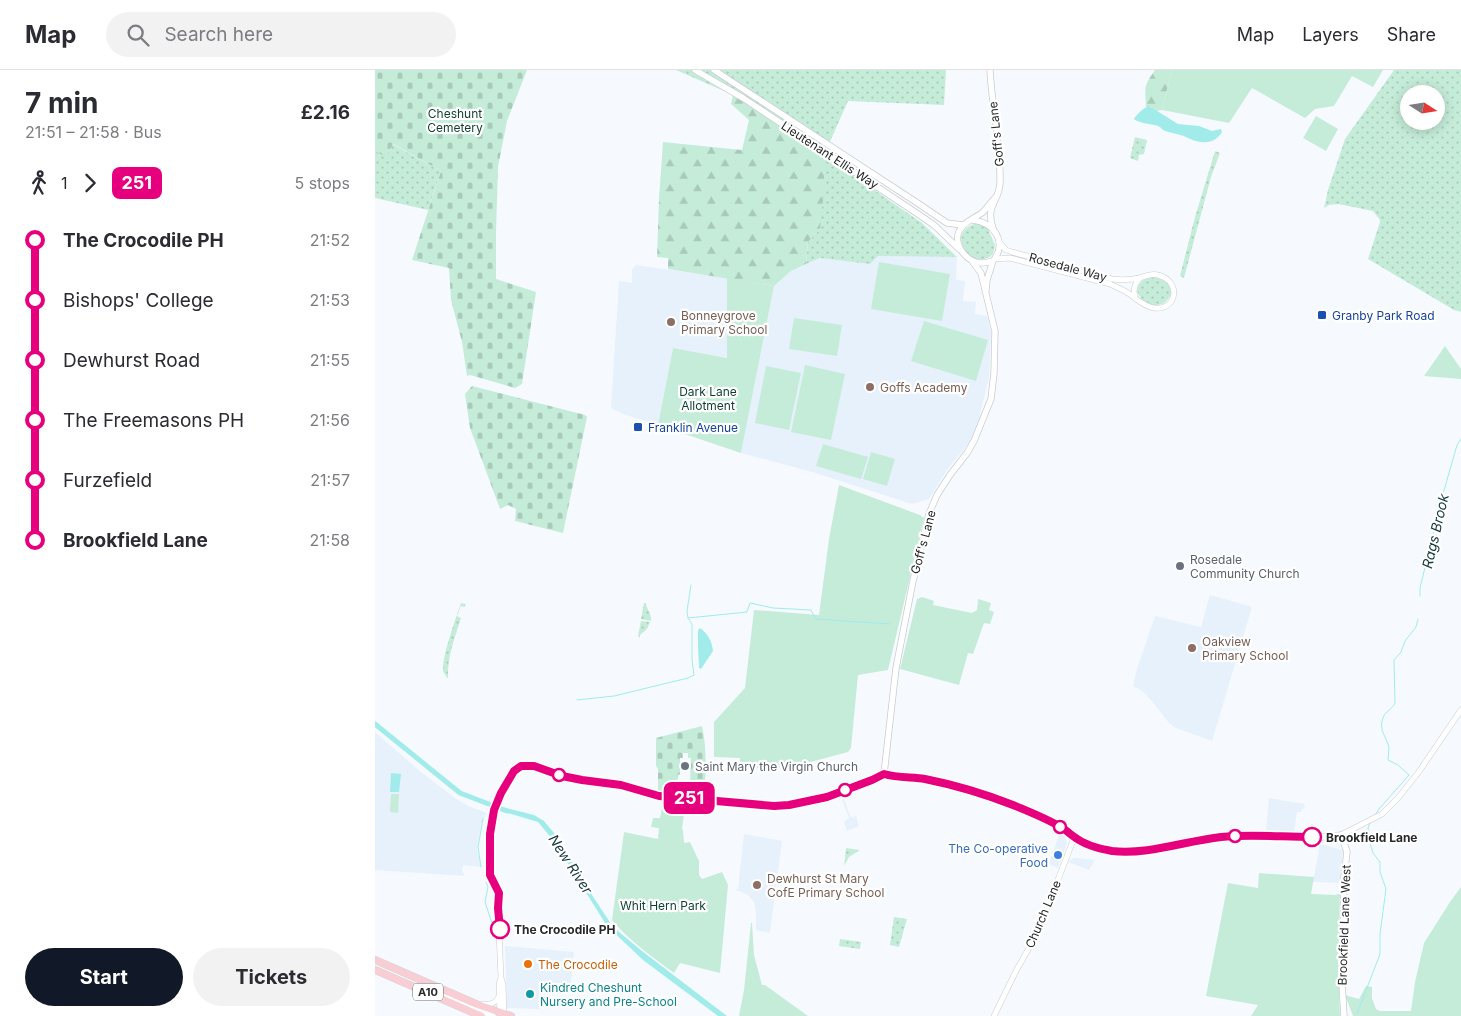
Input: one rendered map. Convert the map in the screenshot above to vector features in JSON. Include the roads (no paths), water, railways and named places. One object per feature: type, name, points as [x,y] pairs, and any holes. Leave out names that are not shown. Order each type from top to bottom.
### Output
[{"type":"highway","name":"A10","points":[[375,960],[502,1015]]},
{"type":"highway","name":"A10","points":[[375,970],[481,1016]]},
{"type":"main road","name":"Lieutenant Ellis Way","points":[[695,70],[743,98],[915,212],[934,226],[959,249]]},
{"type":"main road","name":"Lieutenant Ellis Way","points":[[714,70],[947,224],[963,225]]},
{"type":"main road","name":"Goff's Lane","points":[[990,70],[1000,168],[999,188],[990,214],[993,228]]},
{"type":"main road","points":[[973,220],[981,221],[993,228],[999,242],[999,250],[994,260],[987,263],[972,261],[959,249],[958,239],[963,225],[983,212],[996,197]]},
{"type":"main road","name":"Goff's Lane","points":[[985,295],[987,280],[994,260]]},
{"type":"main road","name":"Goff's Lane","points":[[884,774],[896,668],[927,522],[937,495],[967,452],[991,399],[995,331],[981,273],[972,261]]},
{"type":"main road","points":[[884,774],[940,782],[1005,802],[1064,829],[1075,838],[1109,850],[1129,852],[1233,836],[1323,837],[1341,835]]},
{"type":"main road","name":"Brookfield Lane West","points":[[1341,835],[1347,852],[1343,931],[1342,991],[1344,1016]]},
{"type":"main road","points":[[434,987],[450,997],[502,1015]]},
{"type":"street","name":"Rosedale Way","points":[[994,260],[1010,258],[1110,284],[1136,298],[1141,304],[1158,308],[1169,304],[1175,292],[1171,281],[1160,275],[1151,274],[1140,278],[1121,280],[1112,279],[1006,250],[999,242]]},
{"type":"street","points":[[1136,298],[1134,288],[1140,278]]},
{"type":"street","points":[[1341,835],[1380,815],[1404,791],[1461,710]]},
{"type":"street","points":[[502,1015],[503,984],[501,978],[499,893],[490,875],[489,843],[495,808],[506,783],[514,771],[525,766],[534,766],[575,779],[621,785],[659,796],[774,806],[789,805],[827,797],[884,774]]},
{"type":"street","name":"Church Lane","points":[[994,1016],[1038,932],[1075,838]]},
{"type":"street","points":[[501,978],[499,995],[502,1015]]},
{"type":"street","points":[[477,1004],[492,1004],[496,1002],[499,995]]},
{"type":"water","points":[[1149,106],[1178,124],[1199,126],[1212,131],[1221,129],[1222,132],[1214,140],[1199,142],[1134,119],[1140,111]]},
{"type":"water","points":[[700,628],[709,638],[713,651],[701,669],[699,668],[698,646],[698,630]]},
{"type":"water","points":[[391,773],[401,774],[399,792],[390,792]]},
{"type":"water","points":[[502,807],[534,815],[544,821],[559,839],[613,927],[727,1016],[718,1016],[643,960],[607,926],[553,840],[538,822],[501,811]]},
{"type":"waterway","name":"Rags Brook","points":[[1420,596],[1420,588],[1443,494],[1457,445],[1461,439]]},
{"type":"waterway","points":[[577,700],[614,696],[694,675],[692,624],[688,618],[687,611],[691,585]]},
{"type":"waterway","points":[[688,618],[747,612],[750,603],[773,608],[811,610],[817,619],[890,624]]},
{"type":"waterway","name":"Rags Brook","points":[[1375,815],[1409,775],[1398,765],[1388,760],[1389,748],[1382,730],[1382,722],[1385,714],[1395,703],[1394,660],[1416,627],[1418,619]]},
{"type":"waterway","name":"New River","points":[[375,724],[460,793],[507,811]]},
{"type":"waterway","points":[[481,867],[478,847],[483,819]]},
{"type":"waterway","name":"Rags Brook","points":[[1357,1014],[1380,954],[1380,934],[1386,889],[1380,872],[1380,862],[1373,853],[1370,843],[1368,828],[1370,823]]},
{"type":"waterway","points":[[486,882],[488,887],[485,902],[492,923]]},
{"type":"place","name":"Granby Park Road","points":[[1322,315]]},
{"type":"place","name":"Bonneygrove Primary School","points":[[671,322]]},
{"type":"place","name":"Goffs Academy","points":[[870,387]]},
{"type":"place","name":"Franklin Avenue","points":[[638,427]]},
{"type":"place","name":"Rosedale Community Church","points":[[1180,566]]},
{"type":"place","name":"Oakview Primary School","points":[[1192,648]]},
{"type":"place","name":"Saint Mary the Virgin Church","points":[[685,766]]},
{"type":"place","name":"Brookfield Lane","points":[[1312,837]]},
{"type":"place","name":"The Co-operative Food","points":[[1058,855]]},
{"type":"place","name":"Dewhurst St Mary CofE Primary School","points":[[757,885]]},
{"type":"place","name":"The Crocodile PH","points":[[500,929]]},
{"type":"place","name":"The Crocodile","points":[[528,964]]},
{"type":"place","name":"Kindred Cheshunt Nursery and Pre-School","points":[[530,994]]},
{"type":"park label","name":"Cheshunt Cemetery","points":[[455,120]]},
{"type":"park label","name":"Dark Lane Allotment","points":[[708,398]]},
{"type":"park label","name":"Whit Hern Park","points":[[663,905]]}]
